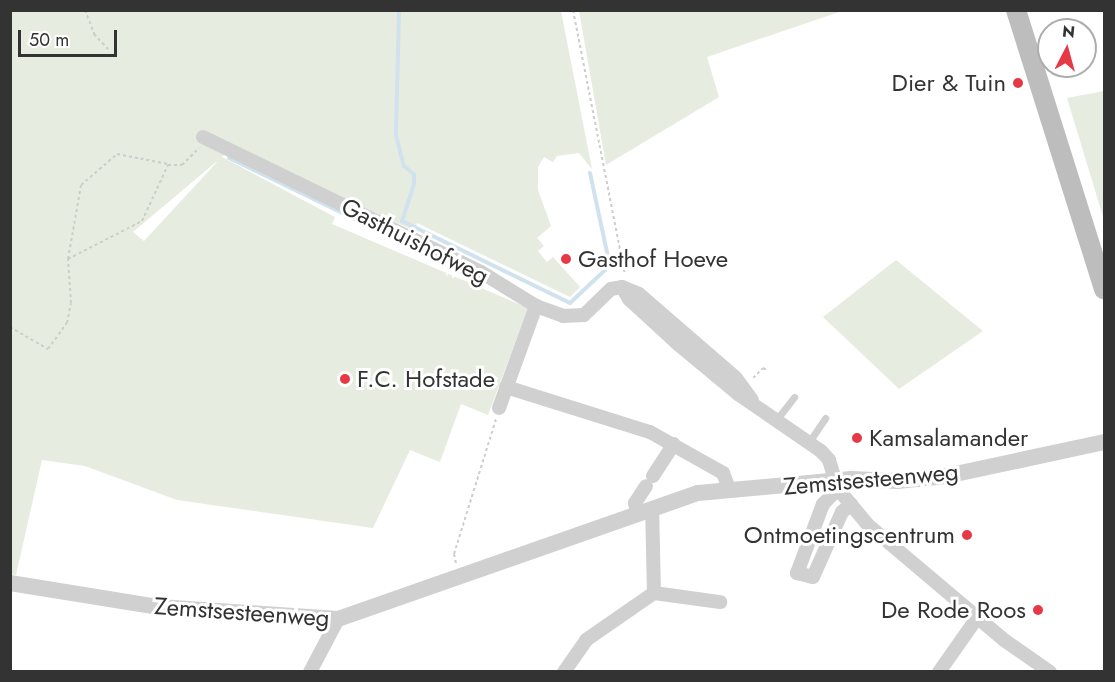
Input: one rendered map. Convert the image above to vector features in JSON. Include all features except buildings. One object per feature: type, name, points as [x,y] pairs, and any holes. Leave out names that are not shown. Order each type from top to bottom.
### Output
[{"type":"main road","points":[[1016,10],[1104,289]]},
{"type":"street","name":"Gasthuishofweg","points":[[203,137],[481,272],[536,306],[576,318],[611,289],[622,287]]},
{"type":"street","points":[[622,287],[752,400],[809,442],[829,460],[836,485],[868,525],[978,618],[1050,672]]},
{"type":"street","points":[[499,408],[536,306]]},
{"type":"street","points":[[717,369],[745,387],[752,400]]},
{"type":"street","points":[[506,387],[616,420],[674,444],[723,473],[729,489]]},
{"type":"street","name":"Zemstsesteenweg","points":[[10,583],[159,608],[338,620],[460,579],[645,510],[698,493],[729,489],[836,485],[946,476],[1104,442]]},
{"type":"street","points":[[654,593],[645,510],[635,503],[674,444]]},
{"type":"street","points":[[836,485],[823,504],[797,573],[813,578],[842,512],[851,504]]},
{"type":"street","points":[[564,672],[586,639],[654,593],[720,602]]},
{"type":"street","points":[[939,672],[978,618]]},
{"type":"street","points":[[310,672],[338,620]]},
{"type":"lane","points":[[777,419],[794,397]]},
{"type":"lane","points":[[809,442],[825,418]]},
{"type":"path","points":[[85,10],[94,34],[108,49]]},
{"type":"path","points":[[573,10],[625,276],[622,287]]},
{"type":"path","points":[[10,327],[48,349],[68,323],[71,303],[68,259],[81,185],[117,154],[168,165],[182,165],[197,153],[203,137]]},
{"type":"path","points":[[68,259],[142,220],[168,165]]},
{"type":"path","points":[[745,387],[763,368],[767,370]]},
{"type":"path","points":[[460,579],[454,554],[499,408]]},
{"type":"shaded area","points":[[842,10],[707,57],[719,97],[606,165],[579,11]]},
{"type":"shaded area","points":[[10,11],[561,11],[592,169],[579,153],[557,156],[553,162],[544,157],[538,167],[538,190],[551,226],[537,238],[544,246],[538,251],[547,262],[553,257],[580,287],[570,297],[417,223],[415,231],[233,148],[222,157],[335,217],[332,224],[528,308],[488,415],[461,404],[440,462],[410,450],[373,528],[177,500],[85,466],[42,460],[16,575],[11,574]],"holes":[[[217,162],[144,241],[133,232]]]},
{"type":"shaded area","points":[[1104,91],[1104,220],[1067,98]]},
{"type":"shaded area","points":[[896,260],[983,331],[899,389],[823,317]]},
{"type":"waterway","points":[[399,10],[396,135],[404,166],[414,174],[414,184],[402,221],[570,303],[605,270],[608,257],[590,173]]},
{"type":"waterway","points":[[229,158],[400,241]]},
{"type":"place","name":"Dier & Tuin","points":[[1018,83]]},
{"type":"place","name":"Gasthof Hoeve","points":[[566,259]]},
{"type":"place","name":"F.C. Hofstade","points":[[345,379]]},
{"type":"place","name":"Kamsalamander","points":[[857,438]]},
{"type":"place","name":"Ontmoetingscentrum","points":[[967,535]]},
{"type":"place","name":"De Rode Roos","points":[[1038,610]]}]
